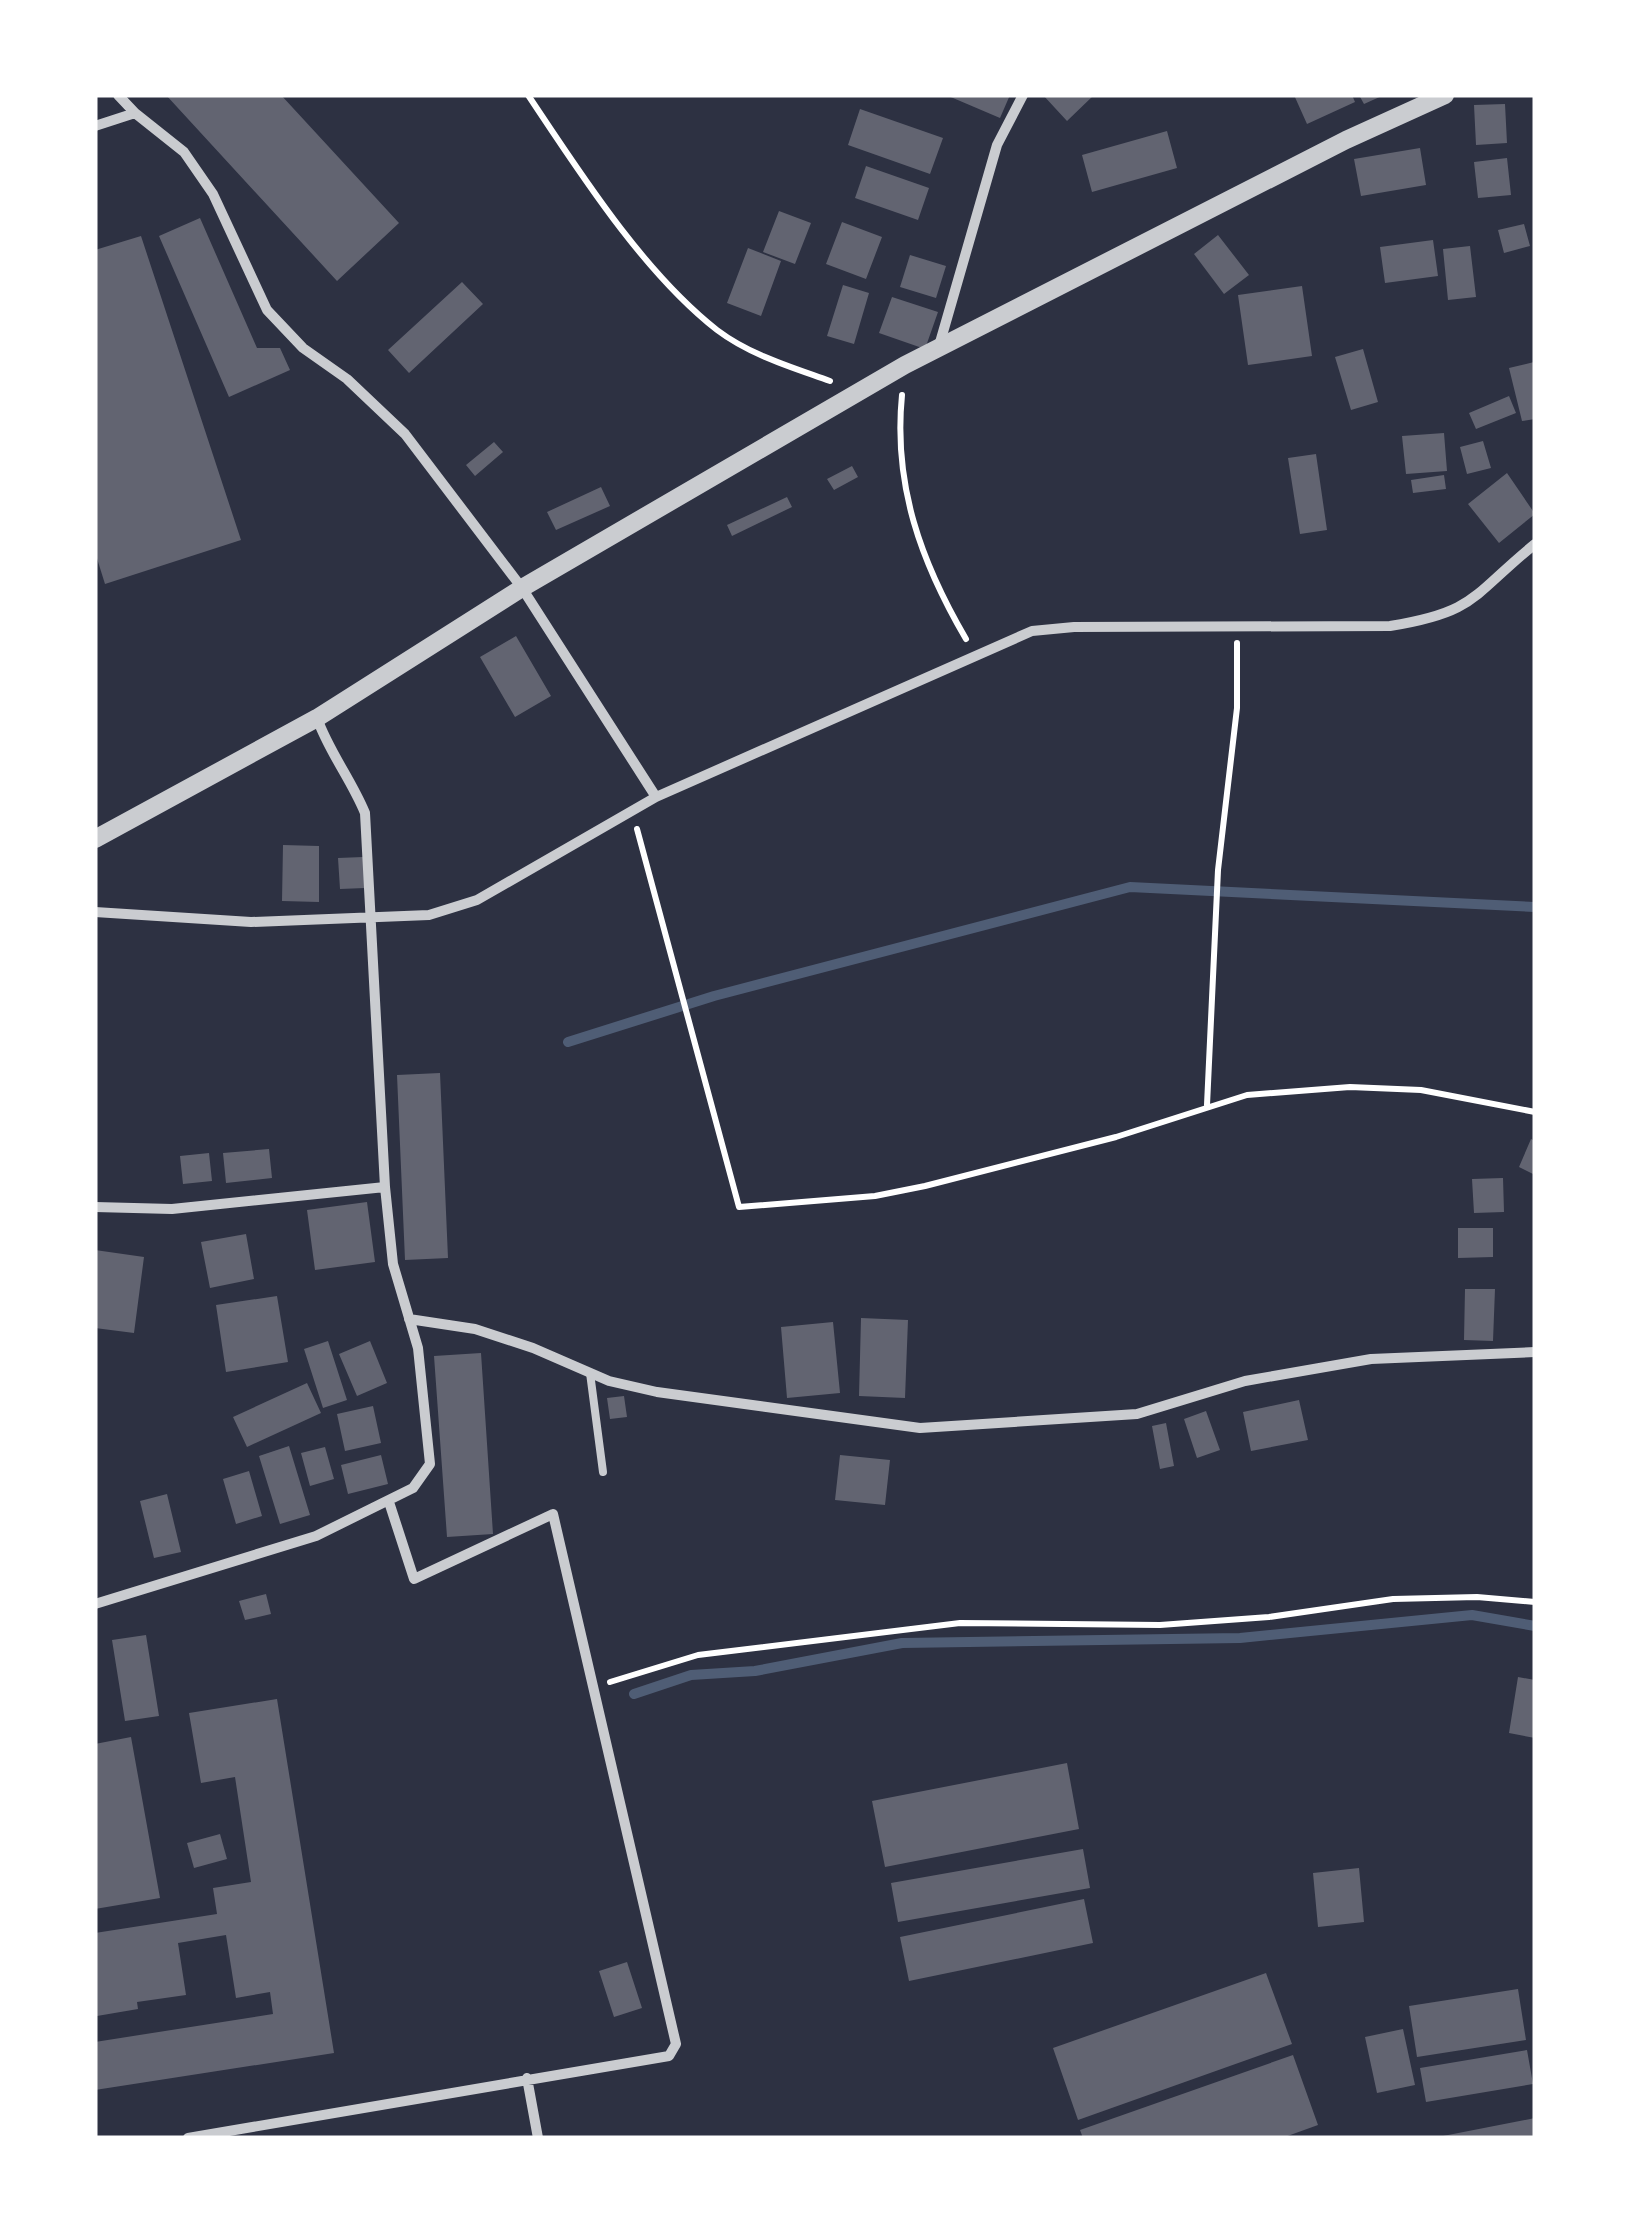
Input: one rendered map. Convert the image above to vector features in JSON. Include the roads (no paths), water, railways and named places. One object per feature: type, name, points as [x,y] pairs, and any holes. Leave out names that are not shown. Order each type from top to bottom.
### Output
[{"type":"street","points":[[118,95],[134,113],[184,152],[214,194],[267,310],[303,348],[347,379],[405,434],[522,588],[656,797]]},
{"type":"street","points":[[939,346],[997,145],[1022,95]]},
{"type":"street","points":[[95,839],[317,718],[522,588],[905,364],[1444,95]]},
{"type":"street","points":[[95,126],[134,113]]},
{"type":"street","points":[[95,912],[168,919],[374,920],[430,915],[477,900],[656,797],[974,653],[1046,629],[1390,626],[1432,620],[1462,609],[1486,592],[1535,544]]},
{"type":"street","points":[[95,1604],[316,1536],[413,1488],[430,1464],[423,1378],[393,1264],[365,813],[350,775],[327,746],[317,718]]},
{"type":"street","points":[[95,1207],[172,1209],[386,1187]]},
{"type":"street","points":[[410,1318],[475,1329],[590,1373],[656,1392],[920,1428],[1137,1414],[1245,1381],[1371,1359],[1535,1352]]},
{"type":"street","points":[[188,2138],[670,2056],[676,2044],[553,1514],[414,1578],[389,1502]]},
{"type":"street","points":[[527,2078],[538,2138]]},
{"type":"lane","points":[[590,1373],[603,1472]]},
{"type":"waterway","points":[[568,1042],[714,996],[1130,887],[1535,907]]},
{"type":"waterway","points":[[634,1694],[691,1675],[755,1671],[902,1643],[1240,1638],[1472,1615],[1535,1626]]}]
